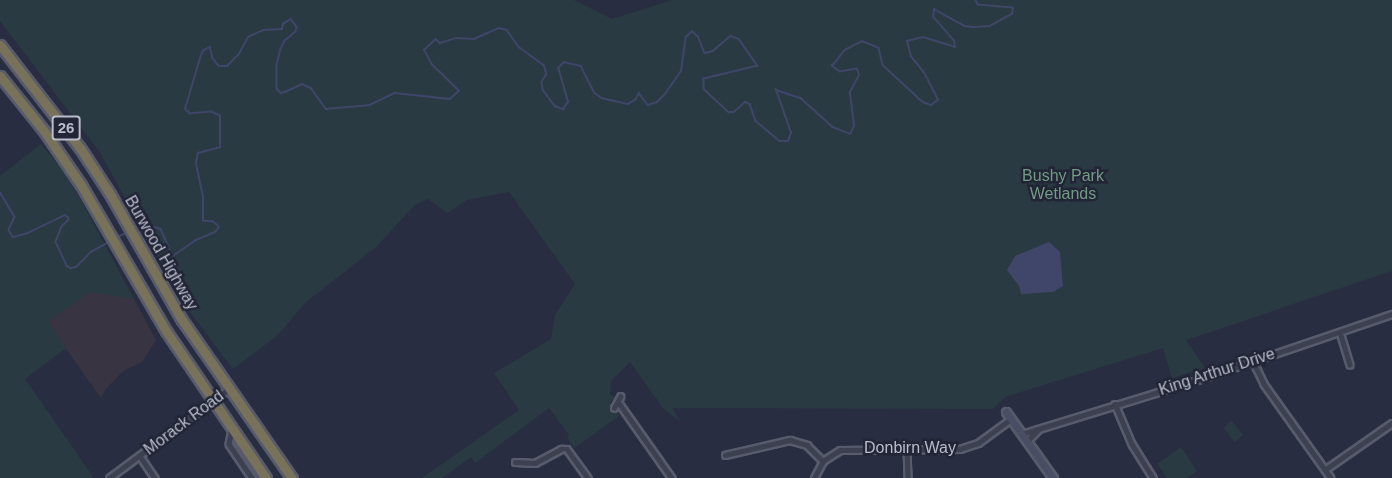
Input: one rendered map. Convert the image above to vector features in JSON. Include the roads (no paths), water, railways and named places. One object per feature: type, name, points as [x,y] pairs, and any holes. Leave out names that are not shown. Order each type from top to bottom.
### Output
[{"type":"highway","name":"Burwood Highway","points":[[0,45],[74,139],[182,320],[292,478]]},
{"type":"highway","name":"Burwood Highway","points":[[0,76],[56,147],[103,220],[166,331],[266,478]]},
{"type":"main road","points":[[1006,412],[1053,478]]},
{"type":"street","name":"King Arthur Drive","points":[[1022,434],[1253,361],[1392,314]]},
{"type":"street","points":[[1340,332],[1350,364]]},
{"type":"street","points":[[1253,361],[1264,384],[1331,478]]},
{"type":"street","name":"Morack Road","points":[[109,478],[230,389]]},
{"type":"street","points":[[614,408],[619,400],[672,478]]},
{"type":"street","points":[[1115,404],[1132,444],[1153,478]]},
{"type":"street","name":"Donbirn Way","points":[[823,461],[847,448],[969,447],[1011,419]]},
{"type":"street","points":[[1326,470],[1391,425]]},
{"type":"street","name":"King Arthur Drive","points":[[1027,441],[1040,428]]},
{"type":"street","name":"Burwood Highway","points":[[232,429],[229,444],[252,478]]},
{"type":"street","points":[[725,455],[790,440],[807,445],[823,461],[814,478]]},
{"type":"street","points":[[907,448],[908,478]]},
{"type":"street","points":[[515,462],[541,462],[561,449],[567,449],[588,478]]},
{"type":"street","points":[[140,456],[155,478]]},
{"type":"street","points":[[524,462],[526,456]]},
{"type":"water","points":[[1049,242],[1060,252],[1063,286],[1053,292],[1021,294],[1019,286],[1007,270],[1015,256]]},
{"type":"waterway","points":[[136,232],[154,227],[161,229],[173,256],[196,240],[215,232],[219,227],[213,222],[203,221],[203,197],[196,163],[198,153],[220,147],[220,116],[211,112],[190,114],[185,109],[201,55],[210,47],[213,58],[219,66],[227,66],[239,54],[248,37],[264,30],[282,29],[283,24],[291,19],[297,27],[296,32],[285,41],[281,49],[277,65],[277,89],[281,93],[302,84],[311,88],[326,109],[370,105],[395,93],[450,99],[459,91],[432,65],[424,50],[436,39],[440,43],[456,38],[474,39],[499,28],[507,30],[519,47],[544,65],[547,74],[542,82],[543,90],[555,106],[563,109],[568,102],[558,68],[564,62],[581,66],[595,93],[602,98],[628,104],[635,100],[639,93],[648,105],[657,102],[665,94],[681,71],[686,37],[692,31],[698,36],[705,53],[713,51],[730,36],[739,39],[758,66],[704,79],[704,89],[729,112],[734,112],[745,102],[750,104],[756,121],[780,141],[788,141],[791,133],[776,90],[801,98],[833,127],[850,134],[854,126],[850,92],[859,75],[857,69],[840,72],[832,66],[845,50],[862,41],[879,48],[883,65],[923,102],[931,105],[938,100],[925,74],[911,57],[907,41],[923,37],[955,47],[954,41],[933,17],[934,9],[965,26],[973,27],[990,26],[1012,14],[1013,8],[978,5],[975,0]]},
{"type":"waterway","points":[[0,192],[15,217],[9,230],[13,237],[28,233],[65,215],[68,217],[69,220],[62,227],[56,242],[70,268],[76,267],[91,252],[109,242]]},
{"type":"waterway","points":[[116,238],[128,232]]},
{"type":"park label","name":"Bushy Park Wetlands","points":[[1063,185]]}]
